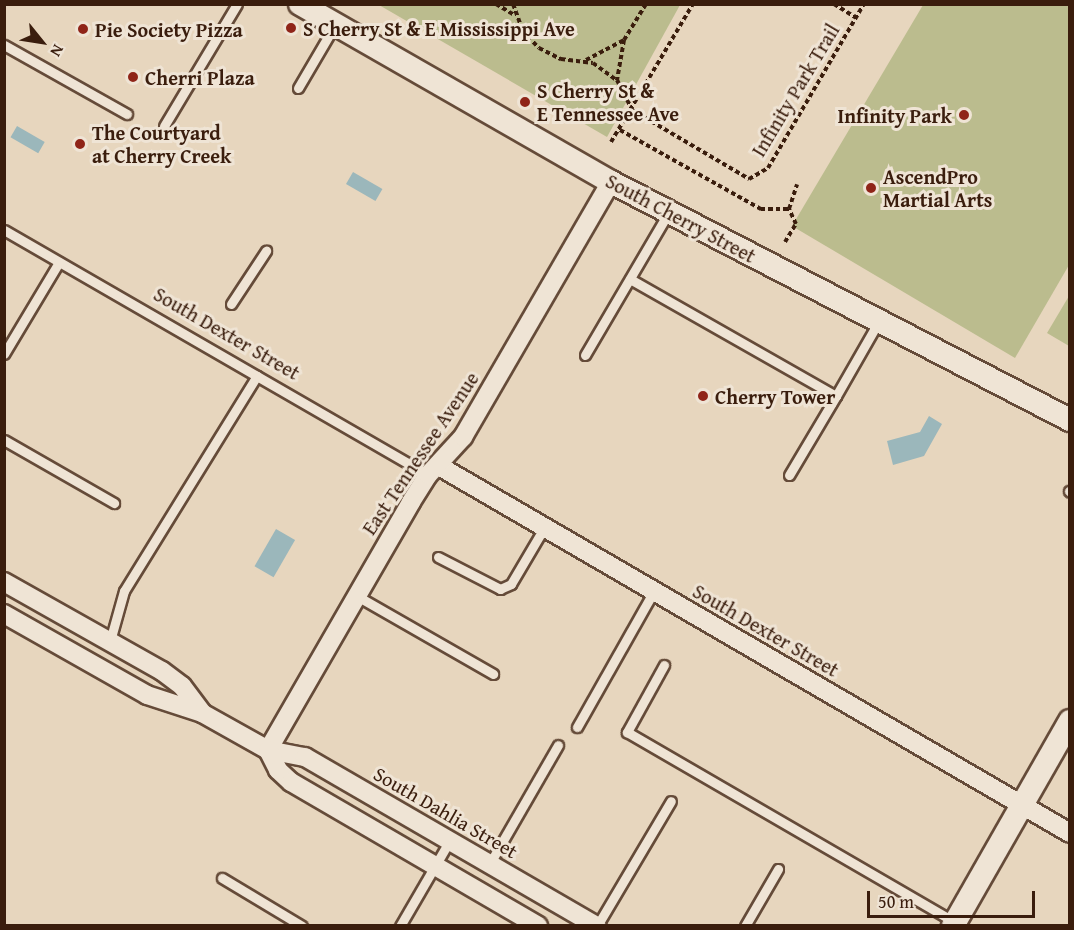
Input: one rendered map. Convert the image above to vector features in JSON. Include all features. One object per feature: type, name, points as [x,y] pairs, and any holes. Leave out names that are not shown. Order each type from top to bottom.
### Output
[{"type":"street","name":"South Cherry Street","points":[[300,4],[611,182],[1070,420]]},
{"type":"street","name":"East Tennessee Avenue","points":[[268,750],[357,596],[434,470],[463,437],[611,182]]},
{"type":"street","name":"South Dexter Street","points":[[434,470],[544,528],[1070,833]]},
{"type":"street","name":"South Dahlia Street","points":[[4,582],[173,678],[202,713]]},
{"type":"street","name":"South Dahlia Street","points":[[4,614],[147,695],[202,713],[268,750],[306,757],[597,926]]},
{"type":"street","points":[[954,924],[1070,721]]},
{"type":"street","name":"South Dahlia Street","points":[[268,750],[278,770],[291,782],[538,926]]},
{"type":"lane","points":[[164,126],[237,4]]},
{"type":"lane","points":[[298,88],[335,25]]},
{"type":"lane","points":[[4,45],[127,114]]},
{"type":"lane","points":[[585,355],[669,212]]},
{"type":"lane","name":"South Dexter Street","points":[[4,230],[257,376],[434,470]]},
{"type":"lane","points":[[231,304],[266,251]]},
{"type":"lane","points":[[4,354],[59,262]]},
{"type":"lane","points":[[630,279],[836,396]]},
{"type":"lane","points":[[789,475],[879,321]]},
{"type":"lane","points":[[110,641],[124,591],[257,376]]},
{"type":"lane","points":[[4,440],[114,503]]},
{"type":"lane","points":[[438,556],[500,589],[511,584],[544,528]]},
{"type":"lane","points":[[577,727],[654,591]]},
{"type":"lane","points":[[357,596],[493,674]]},
{"type":"lane","points":[[664,665],[627,732],[954,924]]},
{"type":"lane","points":[[490,863],[558,745]]},
{"type":"lane","points":[[597,926],[671,801]]},
{"type":"lane","points":[[400,926],[450,840]]},
{"type":"lane","points":[[745,926],[778,869]]},
{"type":"lane","points":[[222,878],[302,926]]},
{"type":"path","points":[[496,4],[515,16],[539,48],[561,59],[586,60],[624,40]]},
{"type":"path","points":[[513,4],[515,16]]},
{"type":"path","points":[[617,81],[624,40],[646,4]]},
{"type":"path","points":[[611,142],[693,4]]},
{"type":"path","name":"Infinity Park Trail","points":[[834,4],[856,18]]},
{"type":"path","name":"Infinity Park Trail","points":[[632,110],[749,179],[768,168],[864,4]]},
{"type":"path","points":[[586,60],[617,81],[632,110]]},
{"type":"path","points":[[620,130],[761,209],[789,209]]},
{"type":"path","points":[[785,242],[796,224],[789,209],[797,184]]},
{"type":"green space","points":[[379,5],[680,5],[607,137]]},
{"type":"green space","name":"Infinity Park","points":[[923,5],[1069,5],[1069,265],[1015,358],[792,226]]},
{"type":"green space","points":[[1069,296],[1069,346],[1047,333]]},
{"type":"water","points":[[17,126],[45,142],[38,153],[11,137]]},
{"type":"water","points":[[353,172],[382,189],[375,201],[346,184]]},
{"type":"water","points":[[929,416],[942,424],[924,456],[893,465],[887,441],[920,432]]},
{"type":"water","points":[[276,529],[295,540],[274,577],[254,566]]},
{"type":"place","name":"S Cherry St & E Mississippi Ave","points":[[291,28]]},
{"type":"place","name":"Pie Society Pizza","points":[[83,29]]},
{"type":"place","name":"Cherri Plaza","points":[[133,77]]},
{"type":"place","name":"S Cherry St & E Tennessee Ave","points":[[525,102]]},
{"type":"place","name":"Infinity Park","points":[[964,115]]},
{"type":"place","name":"The Courtyard at Cherry Creek","points":[[80,144]]},
{"type":"place","name":"AscendPro Martial Arts","points":[[871,188]]},
{"type":"place","name":"Cherry Tower","points":[[703,396]]}]
